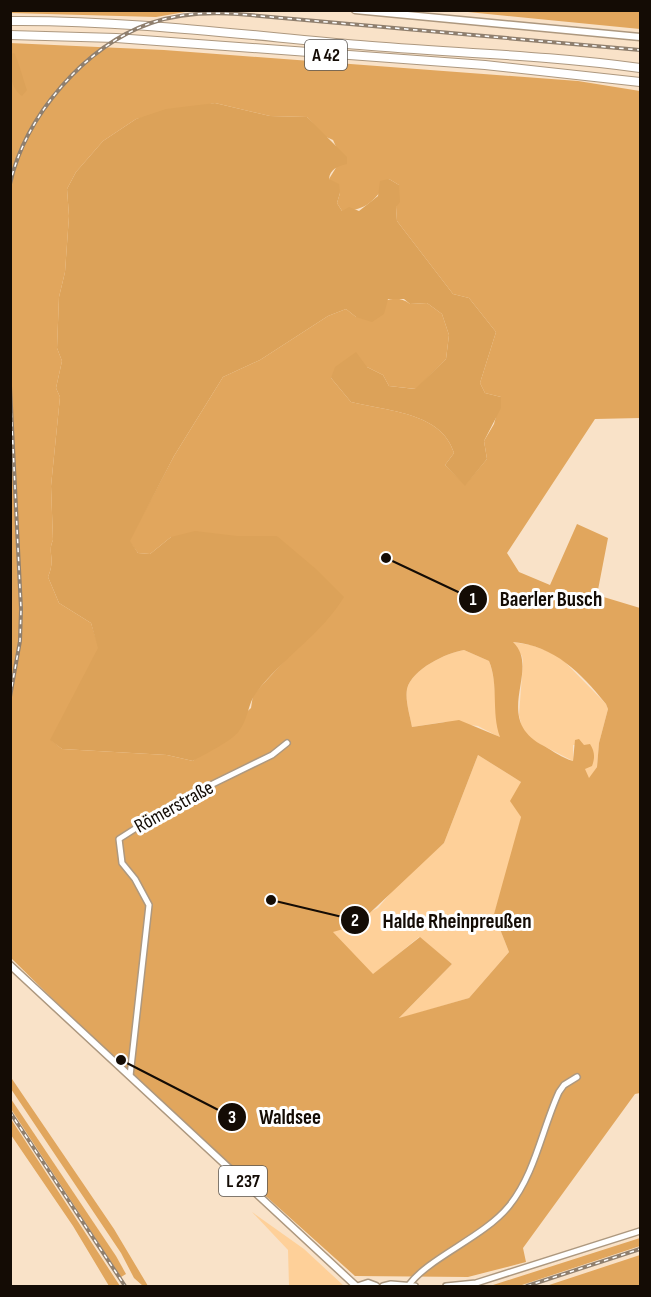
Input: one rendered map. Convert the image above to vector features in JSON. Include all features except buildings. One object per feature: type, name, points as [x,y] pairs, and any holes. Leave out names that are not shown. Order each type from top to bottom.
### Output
[{"type":"highway","name":"A 42","points":[[10,21],[161,27],[363,45],[525,55],[640,68]]},
{"type":"highway","name":"A 42","points":[[10,35],[106,37],[496,66],[640,82]]},
{"type":"main road","points":[[355,10],[640,37]]},
{"type":"main road","name":"L 237","points":[[10,965],[357,1287]]},
{"type":"main road","points":[[357,1287],[369,1283],[376,1287]]},
{"type":"street","name":"Römerstraße","points":[[130,1077],[149,905],[135,879],[122,863],[119,839],[159,812],[272,755],[287,743]]},
{"type":"street","points":[[408,1286],[420,1274],[474,1237],[510,1205],[534,1158],[559,1092],[564,1085],[578,1077]]},
{"type":"street","points":[[446,1287],[476,1283],[640,1231]]},
{"type":"street","points":[[383,1287],[415,1287]]},
{"type":"shaded area","points":[[10,11],[191,11],[156,17],[11,13]]},
{"type":"shaded area","points":[[458,11],[640,11],[640,29]]},
{"type":"shaded area","points":[[10,43],[164,50],[578,81],[640,91],[640,418],[595,419],[507,553],[519,572],[550,585],[577,524],[608,538],[597,595],[640,608],[640,1093],[635,1094],[523,1248],[526,1262],[468,1277],[355,1276],[126,1071],[11,958]],"holes":[[[215,103],[270,116],[307,117],[324,136],[333,140],[338,151],[337,166],[329,179],[340,193],[337,203],[342,211],[358,209],[370,202],[389,179],[399,185],[397,221],[453,294],[469,298],[496,332],[480,383],[485,393],[501,397],[494,424],[484,441],[487,459],[465,485],[445,465],[454,453],[448,439],[438,429],[425,421],[396,411],[351,402],[331,378],[367,367],[383,375],[389,386],[416,389],[446,359],[449,335],[442,314],[427,303],[410,304],[403,300],[389,300],[375,305],[356,317],[346,309],[328,316],[260,360],[223,377],[174,456],[129,541],[138,553],[150,554],[171,537],[277,536],[288,657],[253,695],[251,708],[193,761],[167,755],[62,749],[51,740],[99,648],[91,623],[59,603],[48,577],[53,540],[51,486],[60,397],[56,388],[62,361],[57,348],[59,297],[65,272],[69,216],[67,189],[76,172],[103,141],[136,119]],[[513,642],[542,649],[554,655],[577,672],[606,704],[608,709],[599,743],[597,767],[589,778],[585,769],[592,766],[594,758],[590,744],[584,745],[579,739],[575,740],[573,761],[528,735],[520,722],[518,708],[522,666],[520,653]],[[464,650],[489,661],[494,679],[497,728],[500,737],[459,720],[412,727],[407,698],[410,682],[415,675],[431,663]],[[478,755],[521,782],[510,801],[521,817],[494,914],[509,952],[469,998],[399,1018],[452,964],[420,937],[373,974],[333,932],[357,925],[444,843]]]},
{"type":"shaded area","points":[[14,53],[27,90],[22,96],[15,88],[11,77],[11,54]]},
{"type":"shaded area","points":[[215,103],[270,116],[307,117],[347,157],[347,164],[335,168],[329,179],[339,184],[340,193],[337,203],[342,211],[349,207],[359,211],[378,196],[380,181],[389,179],[399,185],[400,202],[396,207],[397,221],[453,294],[469,298],[496,332],[480,383],[485,393],[501,397],[501,408],[484,441],[487,459],[465,486],[445,465],[454,453],[448,439],[438,429],[425,421],[396,411],[351,402],[331,378],[335,367],[356,352],[367,367],[383,375],[389,386],[415,389],[446,359],[449,335],[442,314],[427,303],[410,304],[404,299],[388,299],[384,314],[372,322],[356,317],[346,309],[328,316],[260,360],[223,377],[174,456],[130,541],[138,553],[150,554],[171,537],[195,531],[237,536],[277,536],[316,569],[344,597],[325,623],[266,680],[251,702],[242,727],[236,735],[193,761],[167,755],[62,749],[50,740],[98,648],[91,623],[59,603],[48,577],[53,540],[51,486],[60,397],[56,388],[62,361],[57,348],[59,297],[65,272],[69,216],[67,189],[76,172],[103,141],[136,119],[166,109]]},
{"type":"shaded area","points":[[512,642],[531,645],[558,655],[606,704],[608,709],[599,743],[597,767],[589,779],[584,769],[584,745],[573,745],[573,761],[532,740],[523,732],[519,715],[523,662],[522,656]]},
{"type":"shaded area","points":[[464,650],[489,661],[494,680],[498,729],[501,738],[478,726],[444,722],[412,727],[407,698],[410,682],[415,675],[431,663]]},
{"type":"shaded area","points":[[478,755],[521,782],[514,804],[521,817],[517,839],[494,914],[509,952],[469,998],[398,1019],[452,964],[419,937],[373,975],[332,932],[378,908],[398,884],[444,843]]},
{"type":"shaded area","points":[[10,1076],[114,1229],[148,1286],[143,1286],[134,1278],[121,1253],[11,1089]]},
{"type":"shaded area","points":[[11,1099],[126,1274],[121,1277],[11,1109]]},
{"type":"shaded area","points":[[11,1119],[120,1286],[109,1286],[73,1226],[11,1135]]},
{"type":"shaded area","points":[[252,1212],[304,1249],[344,1286],[289,1286],[288,1250]]},
{"type":"shaded area","points":[[640,1238],[640,1246],[519,1286],[490,1286]]},
{"type":"shaded area","points":[[640,1255],[640,1286],[546,1286]]},
{"type":"railway","points":[[10,184],[29,133],[61,87],[81,66],[103,48],[127,34],[151,23],[173,17],[205,13],[238,14],[640,50]]},
{"type":"railway","points":[[10,386],[21,609],[20,641],[10,697]]},
{"type":"railway","points":[[10,1112],[125,1286]]},
{"type":"railway","points":[[527,1286],[640,1249]]},
{"type":"place","name":"Baerler Busch","points":[[386,558]]},
{"type":"place","name":"Halde Rheinpreußen","points":[[271,900]]},
{"type":"place","name":"Waldsee","points":[[121,1060]]}]
